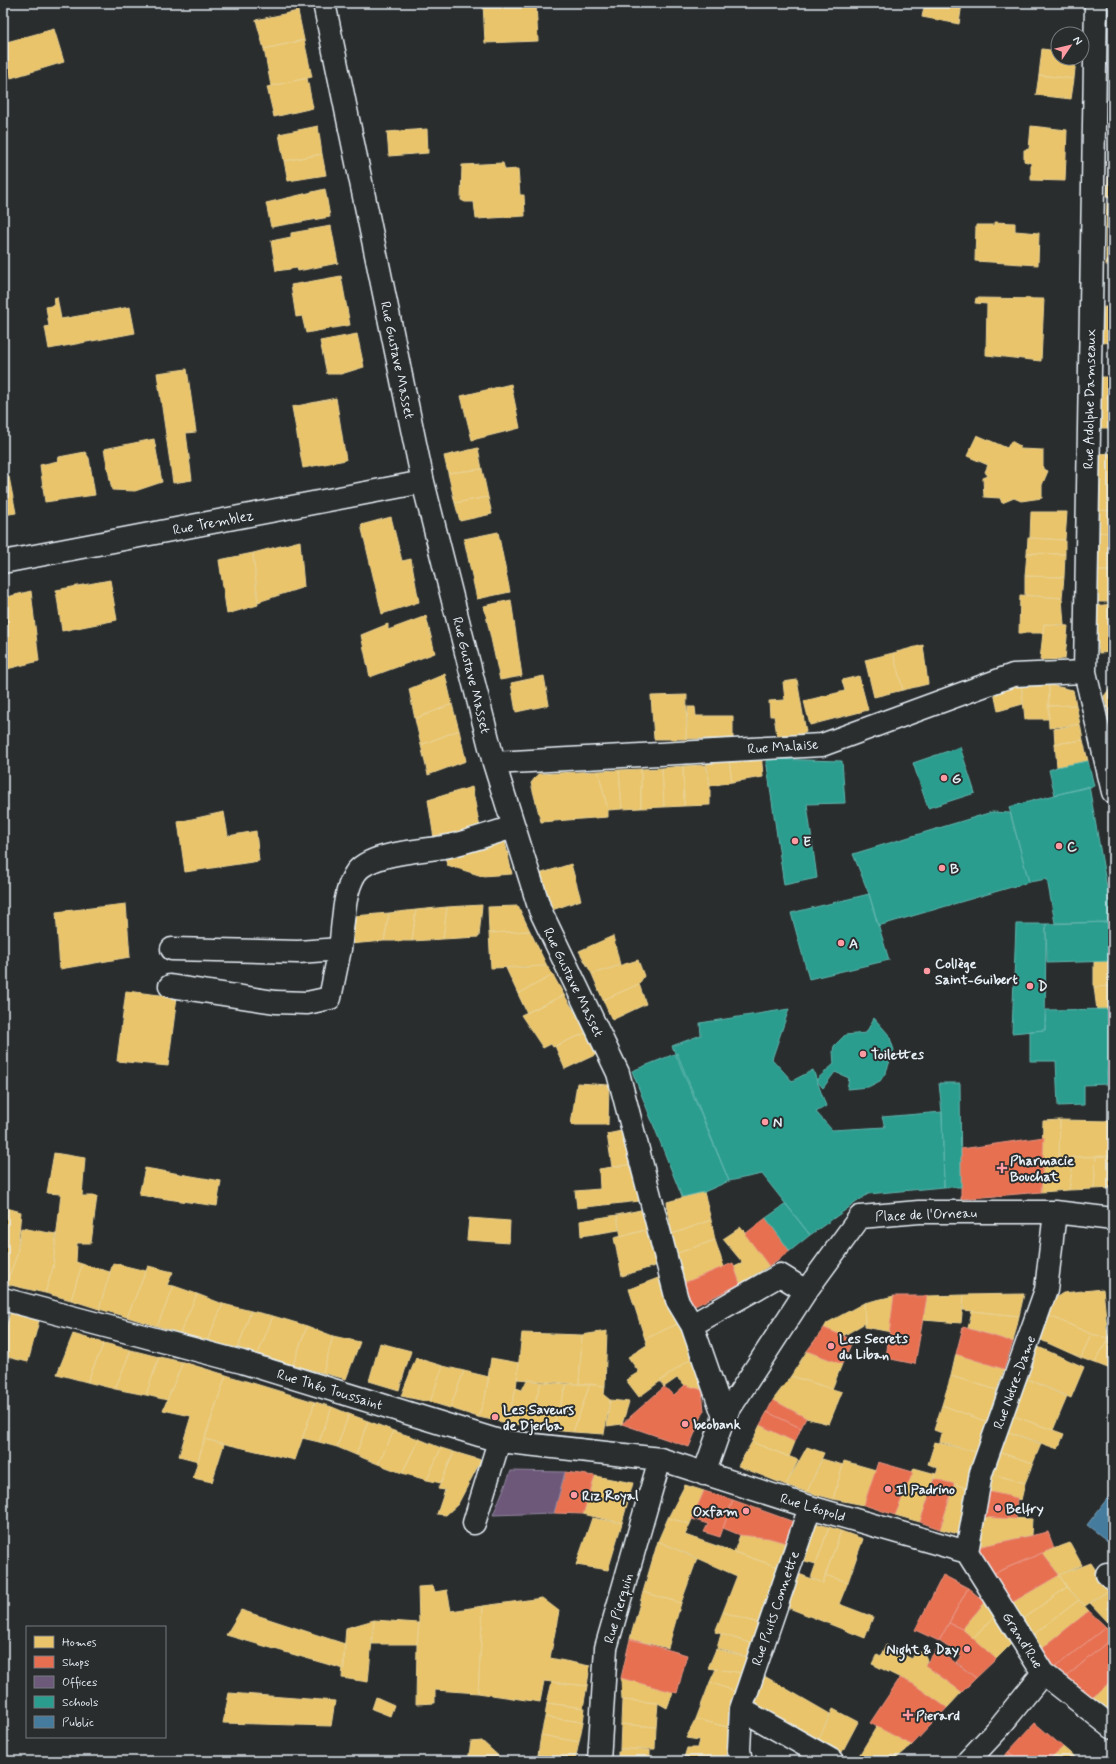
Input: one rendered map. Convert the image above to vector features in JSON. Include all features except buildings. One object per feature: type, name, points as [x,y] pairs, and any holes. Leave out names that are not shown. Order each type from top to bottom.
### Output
[{"type":"street","name":"Rue Gustave Masset","points":[[324,3],[423,482],[494,763],[540,910],[618,1074],[677,1300],[692,1325]]},
{"type":"street","name":"Rue Adolphe Damseaux","points":[[1096,3],[1085,672],[1113,792]]},
{"type":"street","name":"Rue Tremblez","points":[[3,562],[423,482]]},
{"type":"street","name":"Rue Malaise","points":[[494,763],[822,745],[1013,675],[1085,672]]},
{"type":"street","points":[[170,986],[275,1002],[307,1004],[330,998],[340,949],[350,886],[355,873],[365,866],[388,856],[449,846],[514,827]]},
{"type":"street","points":[[172,949],[298,952],[340,949]]},
{"type":"street","name":"Place de l'Orneau","points":[[704,1474],[724,1417],[806,1291],[860,1217],[919,1212],[1055,1212],[1113,1219]]},
{"type":"street","name":"Rue Notre-Dame","points":[[968,1552],[981,1473],[1046,1290],[1055,1212]]},
{"type":"street","points":[[724,1417],[692,1325],[780,1275],[806,1291]]},
{"type":"street","name":"Rue Théo Toussaint","points":[[3,1299],[242,1362],[498,1441],[660,1459]]},
{"type":"street","points":[[474,1523],[498,1441]]},
{"type":"street","name":"Rue Léopold","points":[[660,1459],[704,1474],[968,1552]]},
{"type":"street","name":"Rue Pierquin","points":[[599,1761],[606,1648],[606,1614],[660,1459]]},
{"type":"street","name":"Rue Puits Connette","points":[[741,1761],[739,1750],[741,1709],[810,1506]]},
{"type":"street","name":"Grand'Rue","points":[[968,1552],[1043,1673],[1113,1728]]},
{"type":"street","points":[[968,1761],[997,1730],[1043,1673]]},
{"type":"street","points":[[741,1709],[833,1761]]},
{"type":"place","name":"G","points":[[944,778]]},
{"type":"place","name":"E","points":[[795,841]]},
{"type":"place","name":"C","points":[[1059,846]]},
{"type":"place","name":"B","points":[[942,868]]},
{"type":"place","name":"A","points":[[841,943]]},
{"type":"place","name":"Collège Saint-Guibert","points":[[927,971]]},
{"type":"place","name":"D","points":[[1030,986]]},
{"type":"place","name":"Toilettes","points":[[863,1054]]},
{"type":"place","name":"N","points":[[765,1122]]},
{"type":"place","name":"Pharmacie Bouchat","points":[[1002,1168]]},
{"type":"place","name":"Les Secrets du Liban","points":[[831,1346]]},
{"type":"place","name":"Les Saveurs de Djerba","points":[[495,1417]]},
{"type":"place","name":"beobank","points":[[685,1424]]},
{"type":"place","name":"Il Padrino","points":[[888,1489]]},
{"type":"place","name":"Riz Royal","points":[[574,1495]]},
{"type":"place","name":"Belfry","points":[[998,1508]]},
{"type":"place","name":"Oxfam","points":[[746,1511]]},
{"type":"place","name":"Night & Day","points":[[967,1649]]},
{"type":"place","name":"Pierard","points":[[908,1715]]}]
